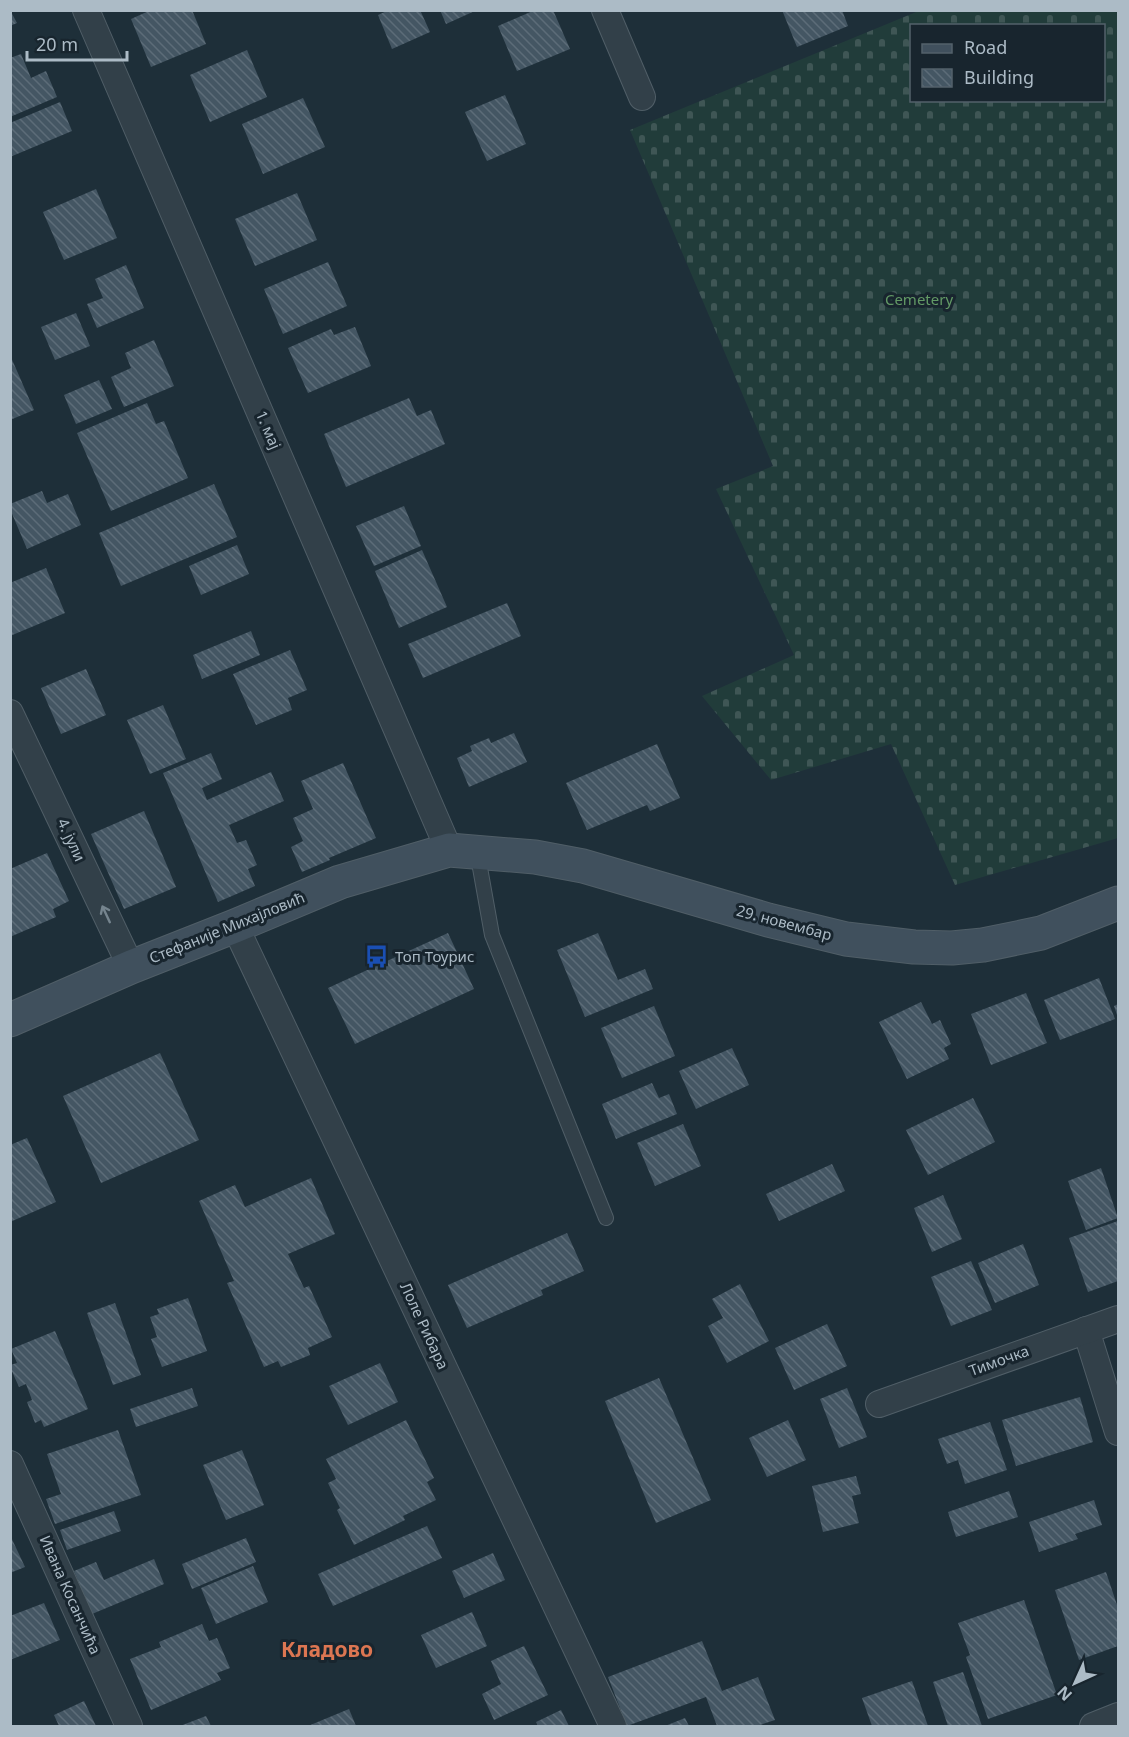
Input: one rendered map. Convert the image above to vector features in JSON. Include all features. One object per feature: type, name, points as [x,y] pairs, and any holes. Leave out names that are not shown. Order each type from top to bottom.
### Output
[{"type":"main road","name":"29. новембар","points":[[463,850],[535,857],[583,866],[768,920],[835,937],[914,947],[952,948],[984,945],[1041,933],[1119,903]]},
{"type":"main road","name":"Стефаније Михајловић","points":[[10,1020],[131,967],[340,882],[463,850]]},
{"type":"street","name":"1. мај","points":[[87,10],[463,850]]},
{"type":"street","points":[[605,10],[642,97]]},
{"type":"street","name":"4. јули","points":[[10,713],[131,967]]},
{"type":"street","name":"Лоле Рибара","points":[[235,926],[613,1726]]},
{"type":"street","name":"Тимочка","points":[[879,1404],[1119,1319]]},
{"type":"street","points":[[1086,1330],[1119,1432]]},
{"type":"street","name":"Ивана Косанчића","points":[[10,1464],[129,1726]]},
{"type":"street","points":[[1093,1726],[1119,1716]]},
{"type":"lane","points":[[463,850],[492,935],[606,1218]]},
{"type":"green space","name":"Cemetery","points":[[921,10],[1118,11],[1118,838],[955,885],[891,744],[771,780],[702,696],[794,655],[716,489],[773,466],[630,130]]},
{"type":"building","points":[[10,10],[17,23],[10,26]]},
{"type":"building","points":[[151,10],[192,10],[206,44],[151,67],[131,19]]},
{"type":"building","points":[[389,10],[420,10],[430,32],[392,49],[378,15]]},
{"type":"building","points":[[440,10],[477,10],[446,24]]},
{"type":"building","points":[[535,10],[553,10],[570,49],[517,71],[498,26]]},
{"type":"building","points":[[782,10],[842,10],[848,26],[797,47]]},
{"type":"building","points":[[247,50],[267,97],[210,122],[190,75]]},
{"type":"building","points":[[21,54],[31,78],[46,71],[57,97],[10,117],[10,58]]},
{"type":"building","points":[[505,95],[526,144],[487,161],[465,112]]},
{"type":"building","points":[[303,98],[325,147],[263,174],[242,124]]},
{"type":"building","points":[[60,102],[72,131],[10,157],[10,123]]},
{"type":"building","points":[[96,189],[117,238],[64,260],[43,212]]},
{"type":"building","points":[[297,193],[317,240],[255,266],[235,219]]},
{"type":"building","points":[[328,262],[347,306],[283,334],[264,289]]},
{"type":"building","points":[[126,265],[144,308],[97,328],[87,304],[103,298],[95,279]]},
{"type":"building","points":[[76,313],[90,346],[55,360],[41,327]]},
{"type":"building","points":[[355,327],[371,366],[308,393],[288,348],[331,329],[334,335]]},
{"type":"building","points":[[154,340],[174,386],[124,407],[111,377],[131,368],[125,353]]},
{"type":"building","points":[[10,355],[34,410],[10,420]]},
{"type":"building","points":[[99,380],[112,409],[76,424],[64,395]]},
{"type":"building","points":[[409,398],[417,416],[431,410],[445,444],[346,487],[324,434]]},
{"type":"building","points":[[147,403],[156,424],[164,421],[188,478],[111,511],[77,433]]},
{"type":"building","points":[[214,484],[237,537],[121,586],[99,533]]},
{"type":"building","points":[[42,491],[47,503],[68,494],[81,525],[27,549],[10,504]]},
{"type":"building","points":[[404,506],[421,546],[374,566],[356,526]]},
{"type":"building","points":[[237,545],[249,574],[201,595],[189,566]]},
{"type":"building","points":[[422,550],[447,607],[399,628],[375,571]]},
{"type":"building","points":[[46,568],[65,613],[10,636],[10,583]]},
{"type":"building","points":[[507,603],[521,636],[423,678],[408,644]]},
{"type":"building","points":[[251,631],[260,655],[202,679],[193,655]]},
{"type":"building","points":[[290,650],[307,690],[288,698],[292,710],[256,725],[233,674]]},
{"type":"building","points":[[86,669],[106,715],[61,734],[41,688]]},
{"type":"building","points":[[163,705],[186,759],[150,774],[127,720]]},
{"type":"building","points":[[514,733],[527,762],[469,787],[457,758],[472,751],[470,746],[489,738],[491,743]]},
{"type":"building","points":[[657,744],[680,798],[650,811],[647,805],[587,830],[566,783]]},
{"type":"building","points":[[211,753],[222,779],[202,788],[207,800],[271,772],[284,801],[229,825],[237,843],[246,840],[257,865],[248,869],[255,886],[218,902],[163,773]]},
{"type":"building","points":[[343,763],[376,838],[302,872],[291,847],[303,841],[293,818],[313,809],[301,781]]},
{"type":"building","points":[[144,811],[176,887],[124,909],[91,834]]},
{"type":"building","points":[[47,853],[69,901],[53,909],[56,917],[10,937],[10,869]]},
{"type":"building","points":[[448,933],[474,989],[355,1044],[328,988]]},
{"type":"building","points":[[598,933],[618,980],[645,969],[653,989],[585,1017],[557,950]]},
{"type":"building","points":[[1099,978],[1115,1019],[1060,1040],[1044,1000]]},
{"type":"building","points":[[1026,993],[1047,1043],[991,1065],[971,1014]]},
{"type":"building","points":[[921,1002],[932,1024],[940,1020],[951,1044],[944,1048],[949,1059],[907,1079],[879,1022]]},
{"type":"building","points":[[1118,1004],[1118,1018],[1114,1006]]},
{"type":"building","points":[[654,1006],[675,1056],[622,1078],[601,1028]]},
{"type":"building","points":[[732,1048],[749,1085],[696,1109],[679,1071]]},
{"type":"building","points":[[160,1053],[199,1140],[101,1183],[63,1096]]},
{"type":"building","points":[[652,1083],[659,1098],[669,1094],[677,1114],[616,1139],[602,1104]]},
{"type":"building","points":[[973,1098],[995,1142],[928,1175],[906,1130]]},
{"type":"building","points":[[683,1124],[701,1166],[655,1186],[637,1143]]},
{"type":"building","points":[[27,1138],[56,1202],[10,1222],[10,1145]]},
{"type":"building","points":[[832,1164],[845,1191],[779,1221],[766,1194]]},
{"type":"building","points":[[1101,1168],[1118,1218],[1086,1230],[1068,1181]]},
{"type":"building","points":[[311,1178],[335,1234],[288,1254],[304,1288],[309,1286],[332,1337],[308,1348],[310,1355],[281,1367],[278,1361],[264,1367],[227,1283],[234,1281],[199,1201],[235,1185],[245,1207]]},
{"type":"building","points":[[943,1195],[962,1239],[932,1252],[914,1208]]},
{"type":"building","points":[[1118,1221],[1118,1281],[1088,1292],[1069,1238]]},
{"type":"building","points":[[567,1233],[584,1271],[541,1290],[543,1295],[467,1328],[448,1285]]},
{"type":"building","points":[[1023,1244],[1039,1285],[995,1303],[978,1263]]},
{"type":"building","points":[[971,1261],[992,1310],[951,1326],[931,1277]]},
{"type":"building","points":[[740,1284],[769,1341],[727,1363],[708,1326],[723,1318],[712,1299]]},
{"type":"building","points":[[188,1298],[207,1351],[162,1367],[151,1339],[157,1337],[150,1317],[159,1314],[157,1309]]},
{"type":"building","points":[[115,1303],[141,1375],[113,1385],[87,1313]]},
{"type":"building","points":[[827,1324],[847,1366],[794,1390],[775,1348]]},
{"type":"building","points":[[55,1331],[88,1409],[44,1427],[41,1420],[35,1423],[27,1402],[32,1400],[26,1384],[19,1387],[10,1367],[17,1363],[11,1349]]},
{"type":"building","points":[[380,1363],[398,1402],[348,1425],[329,1386]]},
{"type":"building","points":[[659,1378],[711,1500],[656,1523],[605,1401]]},
{"type":"building","points":[[192,1388],[198,1406],[136,1427],[130,1409]]},
{"type":"building","points":[[847,1388],[867,1437],[839,1448],[820,1399]]},
{"type":"building","points":[[1080,1397],[1093,1442],[1016,1466],[1002,1420]]},
{"type":"building","points":[[406,1420],[434,1478],[427,1482],[436,1500],[403,1516],[405,1520],[354,1545],[337,1510],[340,1508],[328,1483],[336,1479],[326,1459]]},
{"type":"building","points":[[788,1420],[806,1460],[767,1477],[749,1438]]},
{"type":"building","points":[[990,1422],[1007,1470],[965,1484],[958,1460],[947,1464],[938,1439]]},
{"type":"building","points":[[118,1430],[141,1495],[55,1524],[46,1499],[61,1494],[47,1454]]},
{"type":"building","points":[[242,1450],[264,1505],[226,1520],[203,1465]]},
{"type":"building","points":[[856,1476],[861,1494],[852,1496],[859,1523],[823,1532],[812,1486]]},
{"type":"building","points":[[1009,1491],[1018,1517],[956,1537],[948,1512]]},
{"type":"building","points":[[1094,1500],[1102,1525],[1075,1534],[1078,1539],[1039,1552],[1029,1522]]},
{"type":"building","points":[[114,1511],[121,1531],[67,1550],[60,1530]]},
{"type":"building","points":[[427,1526],[442,1558],[333,1606],[318,1574]]},
{"type":"building","points":[[10,1535],[25,1567],[10,1573]]},
{"type":"building","points":[[246,1538],[256,1562],[192,1589],[182,1564]]},
{"type":"building","points":[[493,1553],[505,1580],[464,1598],[452,1571]]},
{"type":"building","points":[[154,1559],[164,1584],[92,1614],[74,1571],[96,1562],[104,1580]]},
{"type":"building","points":[[253,1566],[268,1602],[216,1624],[201,1588]]},
{"type":"building","points":[[1106,1572],[1118,1608],[1118,1646],[1079,1660],[1055,1590]]},
{"type":"building","points":[[1024,1600],[1057,1695],[988,1719],[966,1657],[970,1655],[958,1623]]},
{"type":"building","points":[[44,1603],[60,1640],[10,1660],[10,1637],[12,1636],[10,1616]]},
{"type":"building","points":[[472,1612],[487,1646],[436,1668],[421,1635]]},
{"type":"building","points":[[202,1624],[209,1641],[217,1638],[230,1668],[217,1673],[221,1680],[151,1710],[130,1659],[161,1647],[159,1642]]},
{"type":"building","points":[[702,1641],[722,1691],[758,1677],[775,1720],[757,1726],[717,1726],[706,1697],[627,1726],[608,1677]]},
{"type":"building","points":[[524,1646],[548,1695],[494,1720],[482,1694],[501,1684],[491,1661]]},
{"type":"building","points":[[963,1672],[982,1726],[948,1726],[933,1682]]},
{"type":"building","points":[[912,1681],[928,1726],[872,1726],[862,1698]]},
{"type":"building","points":[[84,1701],[96,1726],[59,1726],[54,1715]]},
{"type":"building","points":[[349,1709],[356,1726],[308,1726]]},
{"type":"building","points":[[561,1710],[569,1726],[538,1726],[536,1722]]},
{"type":"building","points":[[206,1716],[211,1726],[180,1726]]},
{"type":"building","points":[[685,1718],[689,1726],[665,1726]]},
{"type":"place","name":"Топ Тоурис","points":[[377,957]]},
{"type":"district","name":"Кладово","points":[[327,1650]]}]
